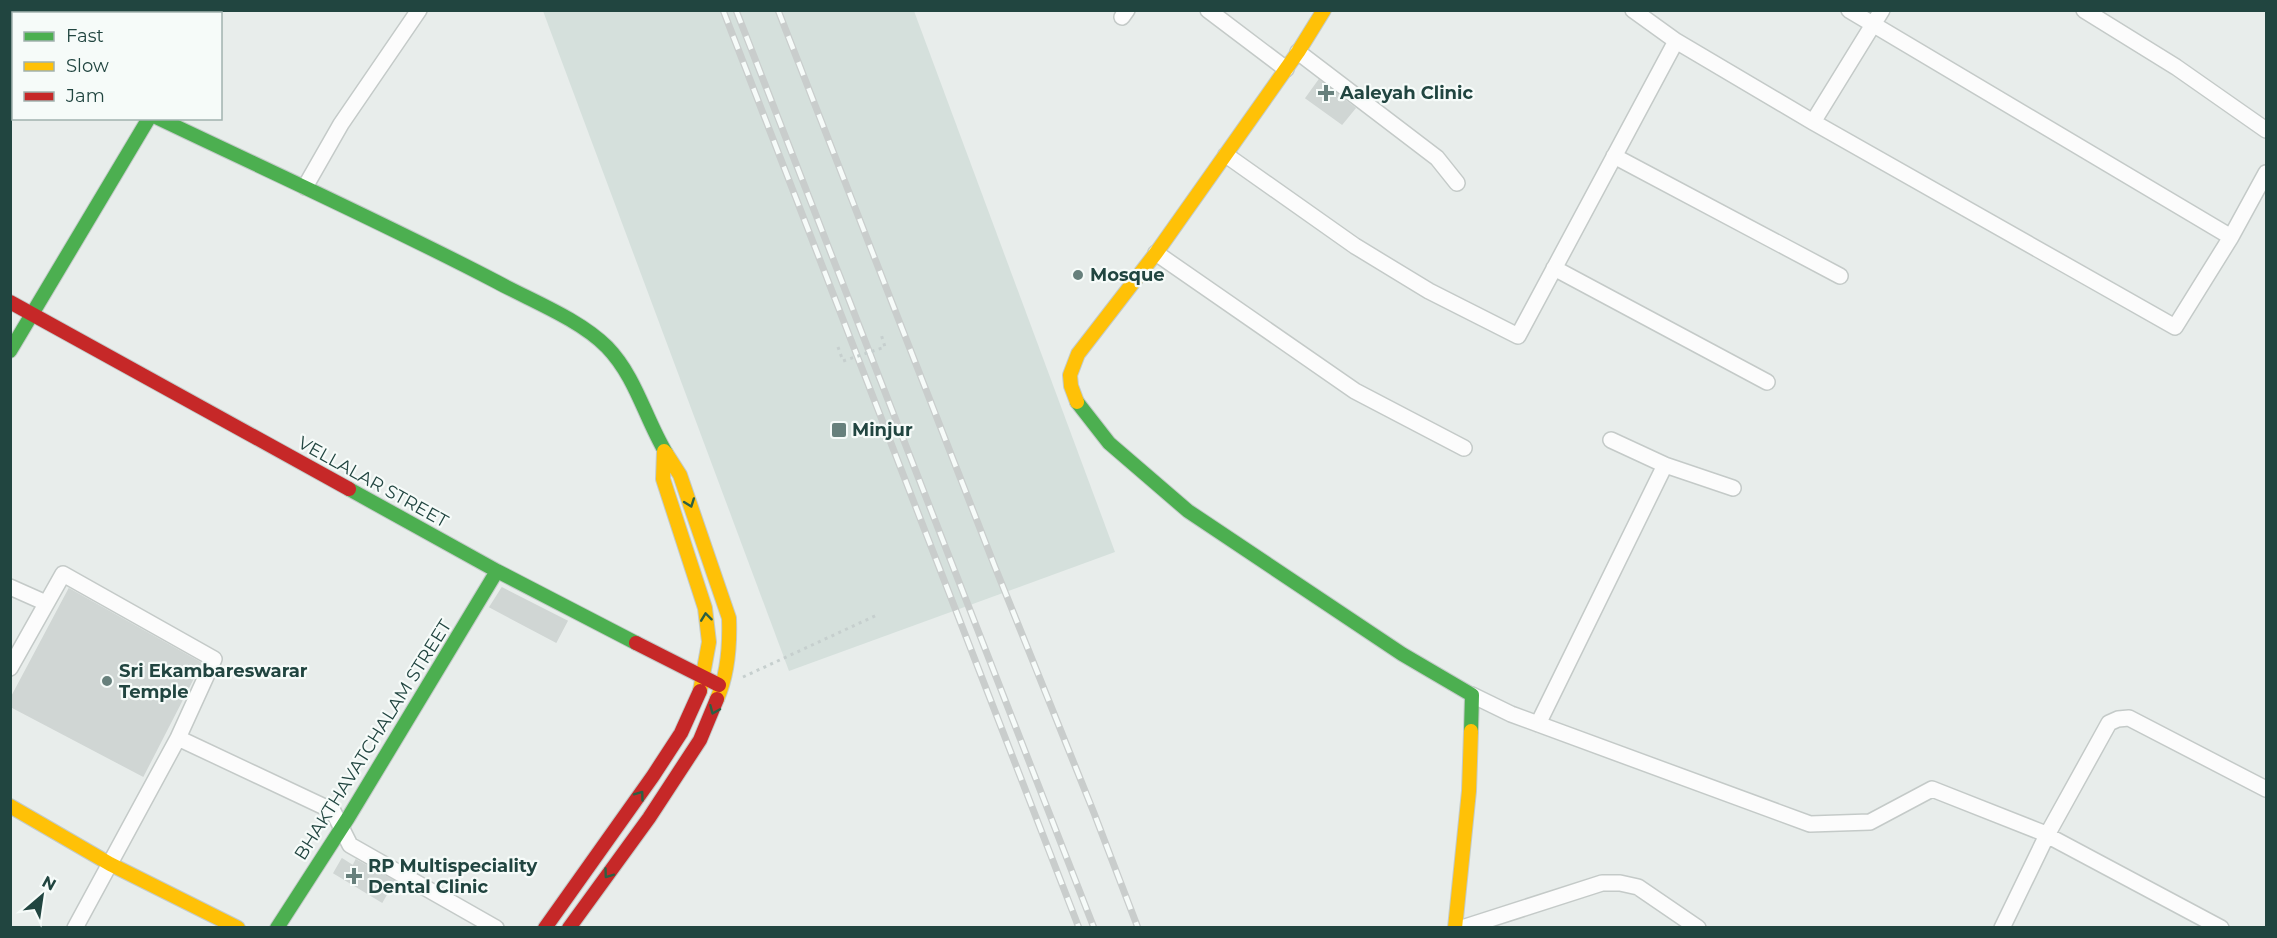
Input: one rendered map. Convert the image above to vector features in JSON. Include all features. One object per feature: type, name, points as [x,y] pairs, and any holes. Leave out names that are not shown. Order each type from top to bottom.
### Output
[{"type":"main road","points":[[1324,10],[1298,52],[1156,253],[1078,354],[1070,375],[1075,399],[1110,443],[1188,511],[1402,654],[1472,694],[1469,791],[1455,927]]},
{"type":"main road","points":[[10,351],[149,120]]},
{"type":"main road","points":[[162,120],[467,266],[580,327],[606,346],[622,365],[635,387],[664,451],[680,475],[729,618],[730,640],[722,687],[716,706],[695,748],[649,818],[569,927]]},
{"type":"main road","name":"VELLALAR STREET","points":[[10,302],[497,571],[722,687]]},
{"type":"main road","points":[[545,927],[681,733],[699,696],[704,678],[709,642],[705,608],[663,479],[664,451]]},
{"type":"main road","name":"BHAKTHAVATCHALAM STREET","points":[[277,927],[341,828],[497,571]]},
{"type":"main road","points":[[10,806],[110,864],[238,927]]},
{"type":"street","points":[[305,187],[341,124],[419,10]]},
{"type":"street","points":[[1208,10],[1286,69]]},
{"type":"street","points":[[1633,10],[1676,41],[1813,122],[2175,327],[2231,237],[2266,173]]},
{"type":"street","points":[[1849,10],[2231,237]]},
{"type":"street","points":[[1813,122],[1882,10]]},
{"type":"street","points":[[2084,10],[2176,67],[2266,130]]},
{"type":"street","points":[[1226,155],[1355,246],[1429,291],[1518,336],[1676,41]]},
{"type":"street","points":[[1298,52],[1437,158],[1457,183]]},
{"type":"street","points":[[1614,156],[1840,276]]},
{"type":"street","points":[[1156,253],[1355,391],[1464,448]]},
{"type":"street","points":[[1554,268],[1767,382]]},
{"type":"street","points":[[1611,440],[1665,465],[1733,488]]},
{"type":"street","points":[[1538,724],[1665,465]]},
{"type":"street","points":[[10,668],[63,574],[214,659],[178,738],[75,927]]},
{"type":"street","points":[[10,588],[46,603]]},
{"type":"street","points":[[1472,694],[1511,714],[1810,824],[1870,822],[1932,789],[2047,835],[2221,927]]},
{"type":"street","points":[[2001,927],[2047,835],[2109,723],[2129,717],[2266,789]]},
{"type":"street","points":[[178,738],[333,811],[350,845],[496,927]]},
{"type":"street","points":[[1462,927],[1602,883],[1620,883],[1638,887],[1698,927]]},
{"type":"path","points":[[838,347],[843,361],[885,347],[881,334]]},
{"type":"path","points":[[722,687],[877,615]]},
{"type":"shaded area","points":[[543,11],[914,11],[1115,552],[789,671]]},
{"type":"building","points":[[1319,80],[1355,108],[1342,124],[1306,98]]},
{"type":"building","points":[[502,588],[567,621],[556,642],[490,607]]},
{"type":"building","name":"Sri Ekambareswarar Temple","points":[[69,589],[201,663],[143,776],[10,706],[10,700]]},
{"type":"building","points":[[342,859],[353,866],[356,860],[394,881],[382,902],[334,873]]},
{"type":"railway","points":[[723,10],[1079,928]]},
{"type":"railway","points":[[736,10],[1094,928]]},
{"type":"railway","points":[[778,10],[1138,928]]},
{"type":"traffic: fast","points":[[10,351],[148,120]]},
{"type":"traffic: fast","points":[[162,120],[413,240],[555,311],[583,328],[607,347],[626,371],[666,453]]},
{"type":"traffic: fast","points":[[1077,402],[1109,443],[1188,511],[1402,654],[1472,695],[1471,731]]},
{"type":"traffic: fast","points":[[349,489],[497,571],[636,643]]},
{"type":"traffic: fast","points":[[277,928],[348,818],[497,571]]},
{"type":"traffic: slow","points":[[1077,402],[1070,375],[1078,354],[1156,253],[1298,52],[1324,10]]},
{"type":"traffic: slow","points":[[664,451],[663,479],[705,608],[709,642],[700,691]]},
{"type":"traffic: slow","points":[[666,453],[680,475],[729,618],[728,659],[717,699]]},
{"type":"traffic: slow","points":[[1455,928],[1469,791],[1471,731]]},
{"type":"traffic: slow","points":[[10,806],[110,864],[238,928]]},
{"type":"traffic: jam","points":[[10,302],[349,489]]},
{"type":"traffic: jam","points":[[636,643],[719,685]]},
{"type":"traffic: jam","points":[[545,928],[653,776],[681,733],[700,691]]},
{"type":"traffic: jam","points":[[569,928],[649,818],[700,740],[717,699]]},
{"type":"place","name":"Aaleyah Clinic","points":[[1326,93]]},
{"type":"place","name":"Mosque","points":[[1078,275]]},
{"type":"place","name":"Minjur","points":[[839,430]]},
{"type":"place","name":"Sri Ekambareswarar Temple","points":[[107,681]]},
{"type":"place","name":"RP Multispeciality Dental Clinic","points":[[354,876]]}]
